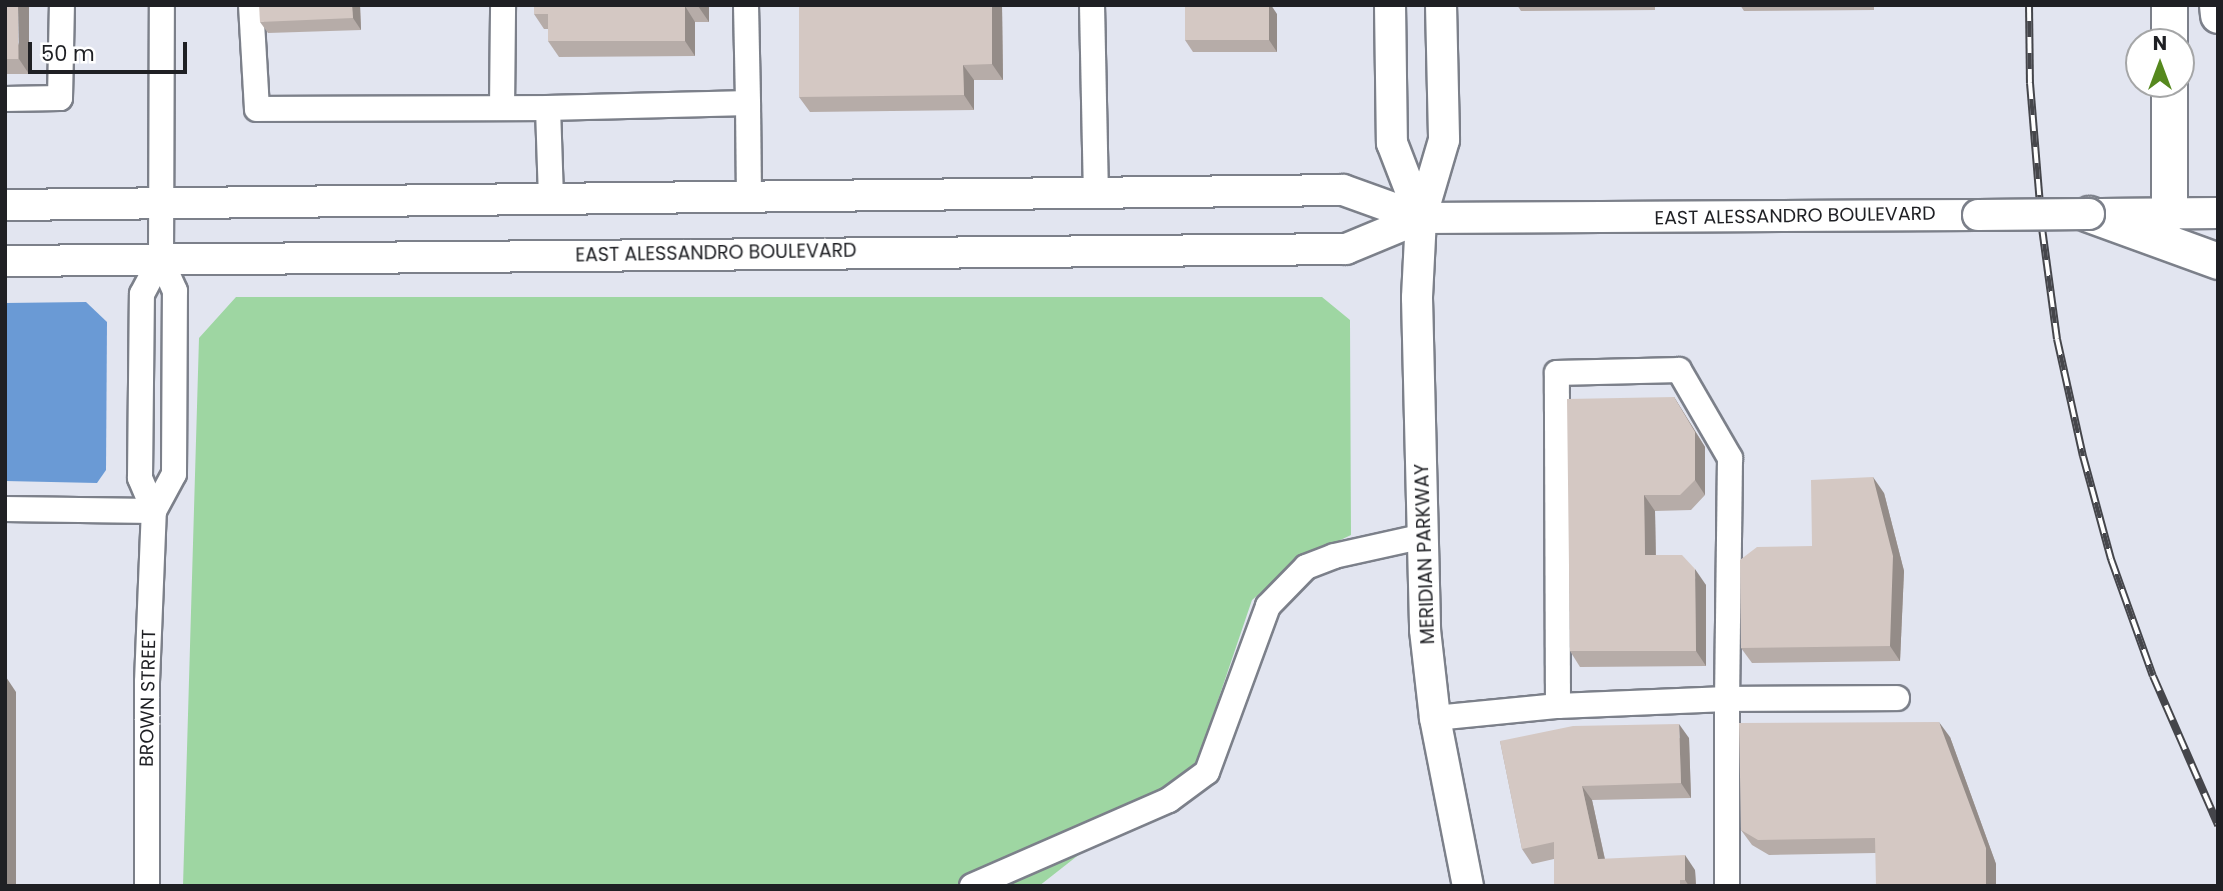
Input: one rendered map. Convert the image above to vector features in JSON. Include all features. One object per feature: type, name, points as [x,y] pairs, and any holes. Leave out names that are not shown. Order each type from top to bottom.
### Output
[{"type":"highway","points":[[2169,5],[2169,28]]},
{"type":"highway","points":[[2217,5],[2218,15]]},
{"type":"highway","points":[[2169,98],[2169,214]]},
{"type":"highway","points":[[2089,214],[2218,261]]},
{"type":"main road","points":[[1390,5],[1392,143],[1421,218]]},
{"type":"main road","points":[[1421,218],[1444,140],[1441,5]]},
{"type":"main road","name":"EAST ALESSANDRO BOULEVARD","points":[[5,205],[162,201],[1343,190],[1421,218],[2213,213]]},
{"type":"main road","name":"EAST ALESSANDRO BOULEVARD","points":[[5,261],[1346,249],[1421,218]]},
{"type":"main road","name":"MERIDIAN PARKWAY","points":[[1421,218],[1417,298],[1425,631],[1435,718],[1468,886]]},
{"type":"street","points":[[5,99],[60,98],[62,5]]},
{"type":"street","name":"BROWN STREET","points":[[154,511],[174,474],[175,291],[161,259],[162,5]]},
{"type":"street","points":[[251,5],[257,109],[548,108],[748,103]]},
{"type":"street","points":[[502,108],[503,5]]},
{"type":"street","points":[[746,5],[749,196]]},
{"type":"street","points":[[1092,5],[1096,192]]},
{"type":"street","points":[[548,108],[551,197]]},
{"type":"street","name":"BROWN STREET","points":[[147,886],[146,682],[154,511],[140,478],[142,294],[161,259]]},
{"type":"street","points":[[1558,706],[1557,373],[1679,370],[1730,458],[1727,886]]},
{"type":"street","points":[[5,509],[154,511]]},
{"type":"street","points":[[972,886],[1169,800],[1207,772],[1268,606],[1306,567],[1334,556],[1424,536]]},
{"type":"street","points":[[1435,718],[1558,706],[1727,699],[1897,698]]},
{"type":"green space","points":[[236,297],[1322,297],[1350,320],[1351,535],[1300,559],[1252,600],[1197,762],[1039,886],[183,886],[199,338]]},
{"type":"water","points":[[86,302],[107,322],[106,470],[97,483],[5,481],[5,303]]},
{"type":"building","points":[[5,5],[18,5],[18,59],[5,59]]},
{"type":"building","points":[[259,5],[352,5],[353,18],[260,22]]},
{"type":"building","points":[[534,5],[698,6],[685,6],[685,41],[548,41],[548,14],[534,14]]},
{"type":"building","points":[[799,5],[992,5],[992,64],[963,65],[964,95],[799,97]]},
{"type":"building","points":[[1185,5],[1269,5],[1269,40],[1185,40]]},
{"type":"building","points":[[1674,397],[1695,432],[1695,480],[1680,495],[1644,495],[1645,555],[1682,555],[1695,569],[1696,651],[1570,651],[1567,399]]},
{"type":"building","points":[[1873,477],[1893,556],[1890,646],[1741,648],[1740,560],[1757,547],[1812,546],[1811,480]]},
{"type":"building","points":[[5,677],[6,677],[5,886]]},
{"type":"building","points":[[1939,722],[1986,848],[1986,886],[1876,886],[1875,838],[1758,840],[1741,830],[1739,723]]},
{"type":"building","points":[[1679,724],[1681,783],[1582,786],[1598,859],[1685,855],[1685,880],[1680,880],[1680,886],[1554,886],[1554,842],[1522,849],[1500,741],[1573,726]]},
{"type":"railway","points":[[2029,5],[2030,83],[2042,228],[2057,339],[2083,456],[2111,559],[2153,676],[2218,825]]}]
